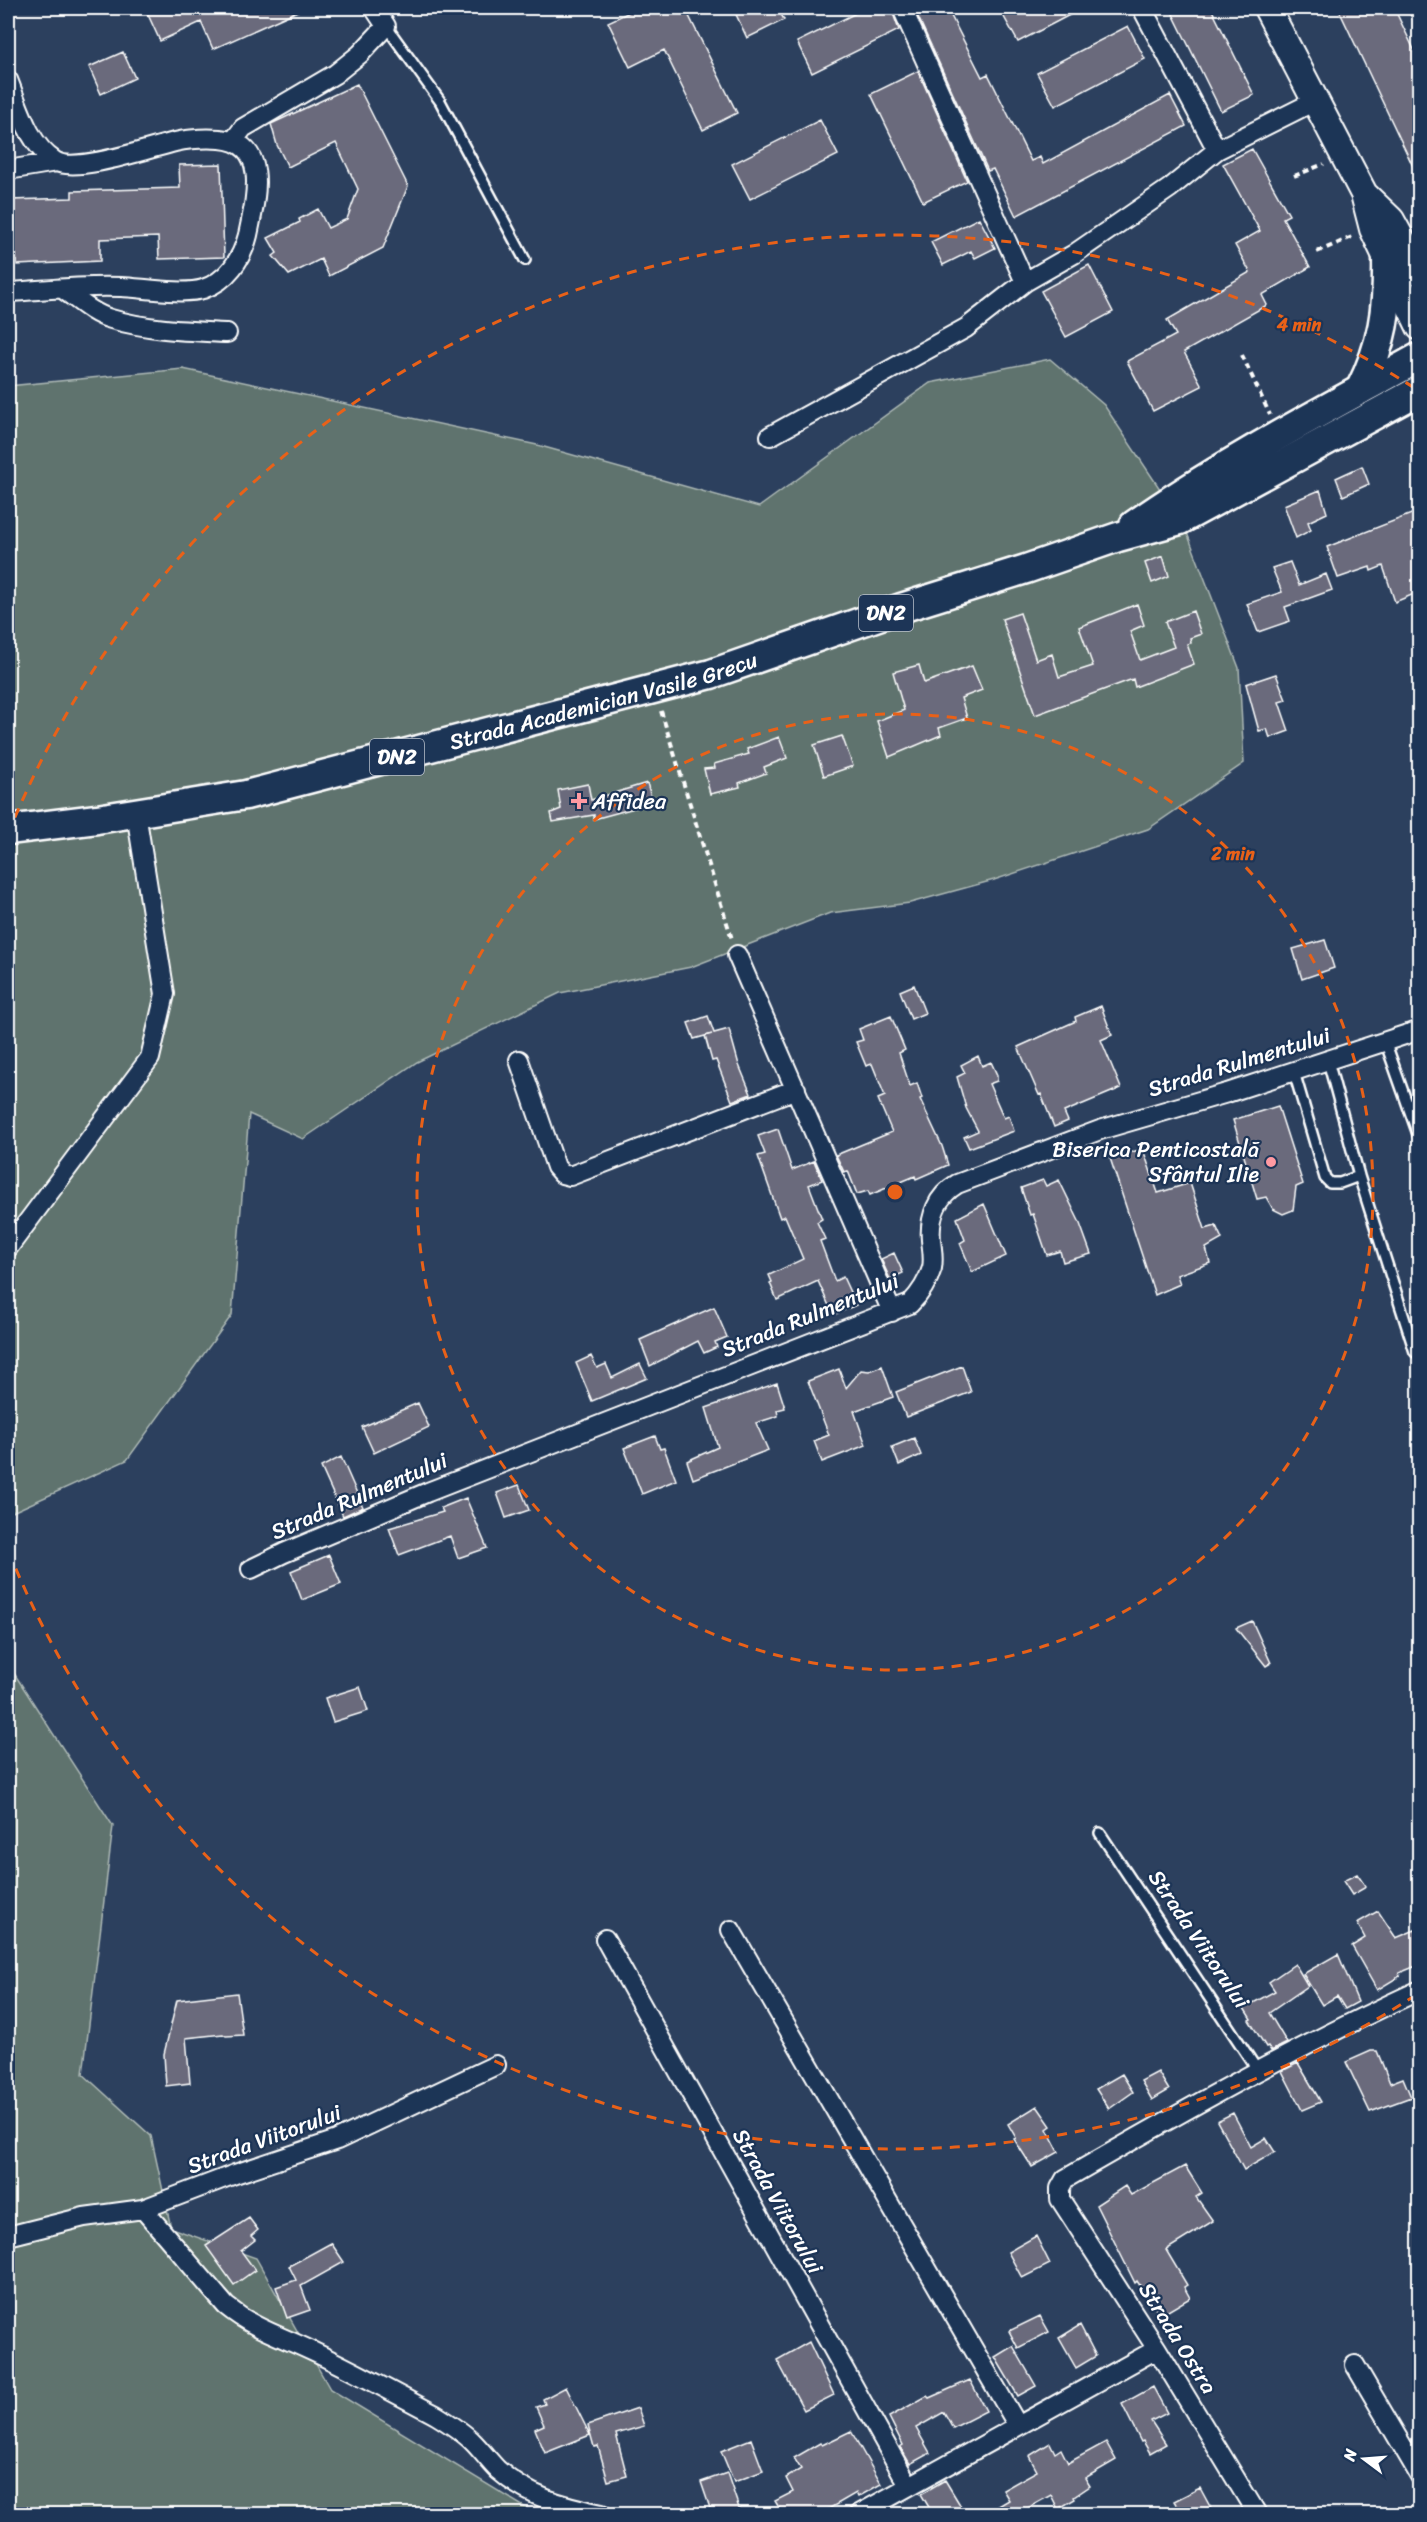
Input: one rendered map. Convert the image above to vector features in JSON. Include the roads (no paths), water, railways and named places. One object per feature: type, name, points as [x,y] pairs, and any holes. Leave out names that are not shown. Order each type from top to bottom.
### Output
[{"type":"main road","points":[[1267,8],[1364,194],[1373,229],[1409,261]]},
{"type":"main road","points":[[1364,194],[1391,220],[1409,261],[1419,327]]},
{"type":"main road","points":[[1360,390],[1370,371],[1383,328],[1387,301],[1409,261]]},
{"type":"main road","name":"Strada Academician Vasile Grecu","points":[[1118,537],[1173,498],[1279,434],[1419,357]]},
{"type":"main road","name":"Strada Academician Vasile Grecu","points":[[8,830],[136,813],[246,795],[711,674],[900,608],[1026,569],[1118,537],[1180,520],[1419,390]]},
{"type":"street","points":[[234,140],[243,128],[257,118],[335,74],[360,54],[386,26],[374,8]]},
{"type":"street","points":[[902,8],[1025,282]]},
{"type":"street","points":[[1142,8],[1217,150]]},
{"type":"street","points":[[8,80],[33,140],[56,162]]},
{"type":"street","points":[[770,436],[966,328],[1025,282],[1074,254],[1170,188],[1217,150],[1315,101]]},
{"type":"street","points":[[8,170],[56,162],[73,165],[97,162],[177,141],[208,138],[234,140],[248,150],[256,172],[255,199],[246,244],[230,273],[203,289],[164,291],[120,287],[8,292]]},
{"type":"street","points":[[64,290],[90,309],[110,319],[147,326],[228,333]]},
{"type":"street","points":[[8,1248],[150,1058],[165,994],[136,813]]},
{"type":"street","points":[[737,955],[892,1312]]},
{"type":"street","name":"Strada Rulmentului","points":[[251,1569],[428,1491],[910,1304],[925,1283],[932,1268],[931,1232],[935,1206],[940,1196],[957,1184],[1100,1130],[1294,1072],[1419,1030]]},
{"type":"street","points":[[519,1060],[556,1167],[562,1174],[570,1176],[796,1089]]},
{"type":"street","points":[[731,1930],[1018,2426]]},
{"type":"street","name":"Strada Viitorului","points":[[605,1939],[909,2486]]},
{"type":"street","points":[[1258,2072],[1419,1990]]},
{"type":"street","name":"Strada Viitorului","points":[[8,2236],[84,2217],[143,2209],[235,2174],[337,2140],[496,2065]]},
{"type":"street","name":"Strada Ostra","points":[[1257,2514],[1157,2349],[1060,2199],[1060,2188],[1065,2179],[1194,2104],[1258,2072]]},
{"type":"street","points":[[143,2209],[226,2306],[240,2318],[261,2330],[314,2352],[436,2415],[463,2434],[497,2469],[529,2492],[554,2504],[602,2514]]},
{"type":"street","points":[[859,2514],[1157,2349]]},
{"type":"street","points":[[1355,2365],[1419,2475]]},
{"type":"lane","points":[[386,26],[440,101],[525,260]]},
{"type":"lane","points":[[1385,1041],[1419,1140]]},
{"type":"lane","points":[[1328,1061],[1359,1176],[1415,1352]]},
{"type":"lane","points":[[1294,1072],[1325,1178],[1330,1183],[1340,1183],[1359,1176]]},
{"type":"lane","name":"Strada Viitorului","points":[[1100,1833],[1258,2072]]},
{"type":"place","name":"Affidea","points":[[579,801]]},
{"type":"place","name":"Biserica Penticostală Sfântul Ilie","points":[[1271,1162]]}]
